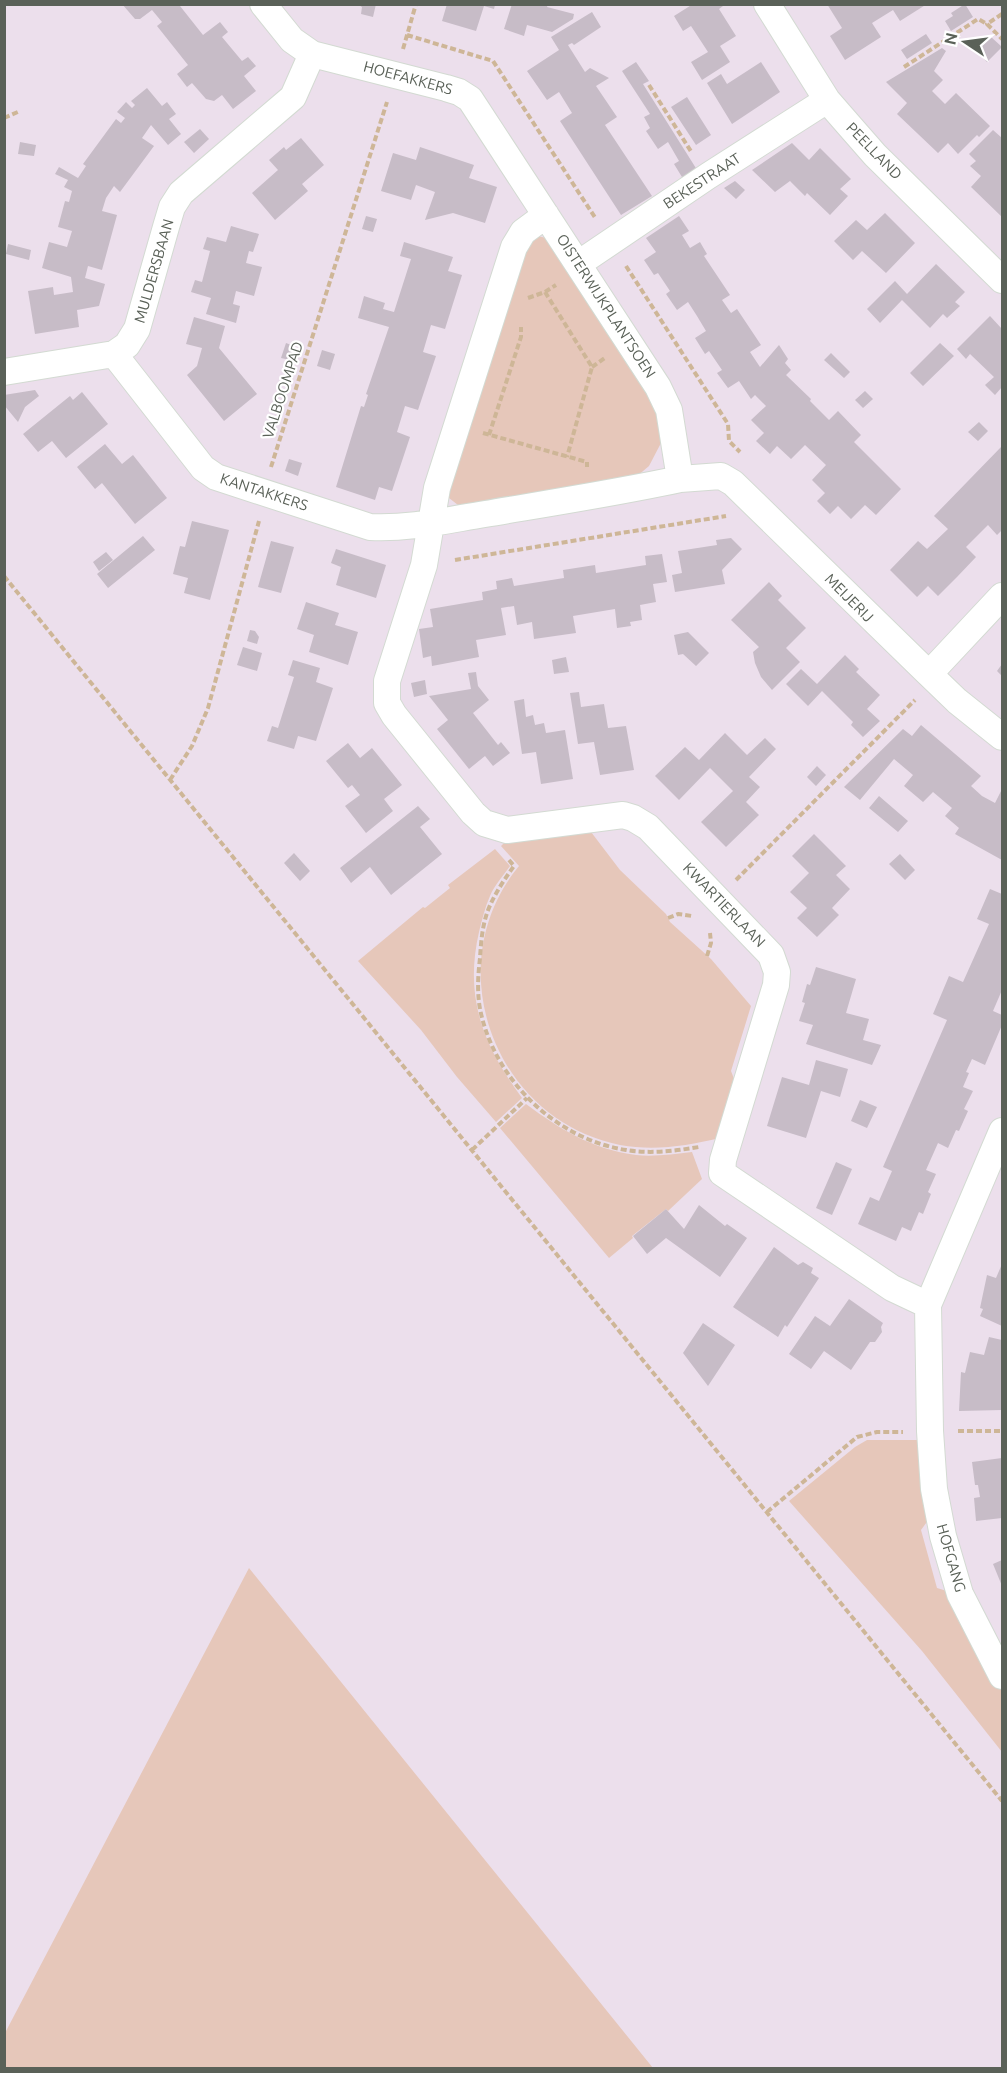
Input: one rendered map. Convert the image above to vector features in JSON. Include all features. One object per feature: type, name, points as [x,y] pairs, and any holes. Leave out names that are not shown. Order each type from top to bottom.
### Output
[{"type":"street","name":"HOEFAKKERS","points":[[263,4],[292,40],[312,54],[459,92],[470,99],[546,215]]},
{"type":"street","name":"PEELLAND","points":[[767,4],[827,100],[875,155],[1002,280]]},
{"type":"street","name":"MULDERSBAAN","points":[[114,354],[127,345],[137,329],[172,207],[181,193],[293,97],[312,54]]},
{"type":"street","name":"BEKESTRAAT","points":[[578,264],[827,100]]},
{"type":"street","points":[[494,827],[484,823],[473,813],[394,716],[387,703],[387,681],[424,565],[437,488],[514,247],[523,231],[546,215]]},
{"type":"street","name":"OISTERWIJKPLANTSOEN","points":[[546,215],[658,387],[669,410],[680,479]]},
{"type":"street","points":[[4,372],[114,354]]},
{"type":"street","name":"KANTAKKERS","points":[[114,354],[203,468],[216,477],[370,527],[391,528],[431,522]]},
{"type":"street","name":"MEIJERIJ","points":[[680,479],[722,476],[733,483],[932,677],[1002,737]]},
{"type":"street","points":[[431,522],[680,479]]},
{"type":"street","points":[[932,677],[1002,596]]},
{"type":"street","name":"KWARTIERLAAN","points":[[494,827],[507,830],[604,816],[623,815],[633,818],[648,827],[771,954],[777,972],[776,985],[723,1160],[722,1173],[892,1288],[928,1305]]},
{"type":"street","points":[[928,1305],[1002,1131]]},
{"type":"street","name":"HOFGANG","points":[[928,1305],[930,1431],[934,1489],[943,1536],[960,1594],[1002,1676]]},
{"type":"path","name":"VALBOOMPAD","points":[[170,780],[192,746],[208,708],[262,509],[270,468],[416,4]]},
{"type":"path","points":[[987,24],[1002,14]]},
{"type":"path","points":[[904,67],[978,19],[987,24],[1002,39]]},
{"type":"path","points":[[650,85],[708,177]]},
{"type":"path","points":[[4,118],[20,111]]},
{"type":"path","points":[[501,289],[530,298],[546,292],[571,274],[578,264]]},
{"type":"path","points":[[546,292],[592,367],[567,457]]},
{"type":"path","points":[[526,309],[530,298]]},
{"type":"path","points":[[489,435],[521,337],[520,329],[523,319]]},
{"type":"path","points":[[456,426],[586,462],[592,496]]},
{"type":"path","points":[[424,565],[762,512]]},
{"type":"path","points":[[4,576],[1002,1801]]},
{"type":"path","points":[[721,900],[725,890],[932,677]]},
{"type":"path","points":[[494,827],[498,848],[514,866],[503,881],[487,913],[481,940],[478,976],[480,1006],[484,1024],[499,1059],[513,1082],[549,1117],[581,1136],[626,1150],[662,1152],[729,1140]]},
{"type":"path","points":[[668,918],[678,914],[697,918]]},
{"type":"path","points":[[706,928],[710,933],[711,943],[707,956]]},
{"type":"path","points":[[472,1150],[527,1098]]},
{"type":"path","points":[[767,1512],[856,1437],[877,1432],[1002,1431]]},
{"type":"shaded area","points":[[538,236],[546,238],[655,404],[661,443],[649,466],[636,477],[458,505],[449,498],[447,491],[525,244]]},
{"type":"shaded area","points":[[588,828],[620,870],[666,914],[670,922],[711,959],[751,1006],[731,1071],[736,1084],[720,1138],[683,1145],[646,1148],[620,1145],[576,1130],[540,1105],[511,1072],[491,1033],[482,991],[482,948],[495,905],[519,866],[501,846],[507,840]]},
{"type":"shaded area","points":[[495,849],[510,866],[492,892],[481,923],[475,956],[476,1000],[487,1040],[522,1098],[496,1122],[421,1030],[358,961],[423,907],[425,908],[450,888],[448,885]]},
{"type":"shaded area","points":[[526,1104],[565,1130],[605,1148],[643,1156],[692,1152],[702,1179],[668,1211],[666,1209],[632,1236],[633,1238],[609,1258],[500,1128]]},
{"type":"shaded area","points":[[867,1440],[920,1440],[929,1519],[921,1530],[937,1588],[950,1592],[1002,1689],[1002,1752],[922,1651],[789,1501],[855,1447]]},
{"type":"shaded area","points":[[249,1568],[653,2068],[5,2068],[5,2033]]},
{"type":"building","points":[[122,4],[182,4],[180,6],[203,35],[220,22],[228,32],[222,37],[242,61],[248,57],[256,66],[244,76],[256,91],[233,109],[222,95],[214,101],[206,99],[192,83],[187,87],[177,74],[188,65],[157,26],[162,22],[152,10],[140,19],[135,19]]},
{"type":"building","points":[[357,4],[376,4],[373,17],[361,14],[362,7]]},
{"type":"building","points":[[447,4],[495,5],[494,9],[484,6],[476,31],[442,21]]},
{"type":"building","points":[[512,4],[548,4],[547,7],[574,14],[573,19],[552,32],[527,25],[524,36],[504,29]]},
{"type":"building","points":[[693,4],[722,4],[723,6],[719,9],[736,36],[720,46],[730,62],[702,80],[691,62],[708,52],[691,26],[683,31],[674,16]]},
{"type":"building","points":[[827,4],[927,4],[900,21],[893,10],[872,23],[881,37],[845,60],[830,36],[842,28]]},
{"type":"building","points":[[965,4],[973,17],[951,31],[945,21],[953,16],[951,13]]},
{"type":"building","points":[[592,12],[601,27],[574,45],[572,43],[568,45],[585,72],[590,68],[609,78],[596,86],[617,117],[605,125],[652,196],[621,215],[560,121],[572,113],[559,92],[547,100],[527,71],[559,50],[551,37]]},
{"type":"building","points":[[926,34],[932,43],[907,59],[901,50]]},
{"type":"building","points":[[990,36],[1002,47],[987,62],[979,54],[979,48]]},
{"type":"building","points":[[942,48],[946,51],[934,71],[943,80],[932,91],[945,104],[956,93],[990,126],[958,154],[948,143],[938,153],[897,114],[907,103],[886,82]]},
{"type":"building","points":[[636,62],[649,81],[643,84],[699,173],[685,182],[674,164],[679,161],[668,142],[658,149],[646,131],[650,128],[644,117],[650,114],[622,71]]},
{"type":"building","points":[[761,62],[780,92],[732,124],[707,83],[721,74],[727,84]]},
{"type":"building","points":[[147,88],[162,106],[167,102],[176,114],[169,119],[181,134],[168,145],[151,125],[142,138],[154,146],[120,192],[114,186],[106,198],[102,211],[117,215],[102,270],[88,266],[85,278],[105,284],[99,306],[77,310],[79,327],[35,334],[28,291],[53,287],[54,295],[73,292],[71,277],[42,268],[49,242],[67,247],[72,231],[58,227],[65,201],[69,202],[72,191],[64,187],[68,180],[55,174],[59,167],[78,178],[86,166],[83,164],[116,119],[121,123],[125,118],[117,112],[126,102],[132,108],[135,105],[131,101]]},
{"type":"building","points":[[687,97],[711,135],[696,145],[671,107]]},
{"type":"building","points":[[200,129],[209,139],[194,153],[184,142]]},
{"type":"building","points":[[993,130],[1002,138],[1002,217],[971,187],[981,176],[970,166],[976,161],[969,154]]},
{"type":"building","points":[[301,138],[324,165],[302,184],[308,191],[275,220],[252,193],[278,170],[269,160],[284,147],[286,150]]},
{"type":"building","points":[[20,142],[36,145],[34,156],[18,154]]},
{"type":"building","points":[[792,143],[809,160],[820,148],[851,179],[840,189],[848,196],[830,215],[807,193],[805,196],[790,181],[775,192],[752,170]]},
{"type":"building","points":[[420,147],[474,165],[469,178],[497,187],[485,223],[453,213],[425,220],[435,192],[416,185],[411,200],[381,191],[393,153],[416,160]]},
{"type":"building","points":[[735,181],[745,190],[736,199],[724,188]]},
{"type":"building","points":[[885,213],[915,243],[886,273],[862,251],[853,260],[834,241],[856,220],[867,230]]},
{"type":"building","points":[[366,216],[377,219],[373,232],[362,229]]},
{"type":"building","points":[[679,216],[689,231],[682,235],[690,248],[700,242],[707,254],[704,256],[730,295],[722,300],[731,313],[737,309],[761,345],[750,352],[760,367],[779,345],[788,359],[785,363],[791,370],[786,375],[829,420],[838,411],[861,435],[854,442],[901,489],[876,515],[865,505],[851,519],[838,506],[830,514],[817,501],[825,493],[812,480],[826,465],[805,445],[791,459],[777,446],[770,454],[756,441],[764,433],[751,420],[766,406],[755,395],[751,399],[739,381],[728,388],[717,373],[722,370],[709,351],[705,354],[695,338],[706,331],[688,302],[677,310],[666,294],[670,291],[658,273],[654,275],[644,260],[656,252],[646,238]]},
{"type":"building","points":[[231,226],[259,234],[253,252],[249,251],[246,263],[262,267],[254,296],[236,291],[233,304],[240,306],[236,323],[206,314],[211,298],[191,292],[195,280],[202,282],[210,251],[203,249],[207,237],[226,242]]},
{"type":"building","points":[[404,242],[453,257],[448,271],[462,275],[445,329],[431,325],[423,352],[436,356],[418,410],[405,406],[397,432],[410,437],[392,491],[379,487],[375,500],[336,487],[389,327],[358,318],[364,296],[385,303],[383,309],[394,312],[411,259],[400,256]]},
{"type":"building","points":[[8,244],[31,250],[29,260],[6,254]]},
{"type":"building","points":[[936,264],[965,292],[955,302],[960,306],[947,318],[943,314],[930,328],[902,300],[880,323],[867,309],[895,281],[907,294]]},
{"type":"building","points":[[990,316],[1002,329],[1002,387],[995,395],[985,385],[994,377],[970,354],[966,359],[957,349]]},
{"type":"building","points":[[194,317],[225,326],[219,348],[257,394],[224,421],[187,375],[197,366],[202,348],[186,344]]},
{"type":"building","points":[[286,343],[294,346],[290,360],[281,358]]},
{"type":"building","points":[[940,343],[954,356],[923,386],[910,373]]},
{"type":"building","points":[[322,350],[335,354],[330,370],[317,366]]},
{"type":"building","points":[[831,353],[850,372],[844,378],[824,360]]},
{"type":"building","points":[[35,390],[39,396],[25,407],[18,422],[4,405],[4,395]]},
{"type":"building","points":[[865,391],[873,399],[863,408],[855,400]]},
{"type":"building","points":[[82,392],[108,424],[66,458],[52,441],[38,452],[23,434],[70,396],[73,400]]},
{"type":"building","points":[[979,422],[988,431],[978,441],[968,432]]},
{"type":"building","points":[[105,444],[122,464],[133,455],[167,498],[135,524],[102,483],[95,489],[77,467]]},
{"type":"building","points":[[1002,446],[1002,530],[997,535],[988,525],[966,547],[976,557],[957,577],[938,596],[928,586],[917,597],[890,570],[918,541],[927,549],[948,529],[934,516]]},
{"type":"building","points":[[289,459],[302,463],[298,476],[285,471]]},
{"type":"building","points":[[192,521],[229,530],[210,600],[184,593],[188,578],[173,574],[180,546],[185,547]]},
{"type":"building","points":[[143,536],[155,550],[108,588],[97,574]]},
{"type":"building","points":[[731,538],[742,549],[722,570],[725,584],[675,592],[672,575],[682,573],[678,551],[717,545],[716,540]]},
{"type":"building","points":[[271,541],[294,547],[281,593],[258,587]]},
{"type":"building","points":[[336,549],[386,565],[376,598],[336,585],[341,567],[331,563]]},
{"type":"building","points":[[106,552],[113,560],[99,571],[93,562]]},
{"type":"building","points":[[662,554],[667,582],[653,584],[656,602],[640,605],[642,620],[630,622],[631,626],[617,628],[615,609],[573,616],[576,633],[534,639],[532,622],[517,625],[514,606],[501,608],[506,635],[476,640],[479,657],[432,666],[431,656],[423,658],[419,629],[433,627],[430,609],[483,600],[482,592],[497,589],[496,581],[512,578],[514,586],[564,578],[563,570],[595,565],[596,573],[646,565],[645,556]]},
{"type":"building","points":[[769,582],[782,596],[778,600],[806,628],[786,648],[800,662],[772,690],[761,677],[755,663],[753,652],[759,647],[731,620]]},
{"type":"building","points":[[306,602],[339,613],[335,625],[358,632],[348,665],[309,652],[314,635],[297,629]]},
{"type":"building","points":[[250,630],[255,631],[259,637],[257,644],[247,641]]},
{"type":"building","points":[[688,632],[709,653],[696,666],[683,654],[678,655],[674,635]]},
{"type":"building","points":[[243,647],[262,653],[257,671],[237,665]]},
{"type":"building","points":[[845,655],[859,669],[856,672],[880,695],[867,709],[880,721],[863,737],[851,725],[853,722],[822,691],[808,706],[786,684],[801,669],[817,684]]},
{"type":"building","points":[[566,657],[569,672],[554,674],[552,660]]},
{"type":"building","points":[[293,660],[320,668],[316,682],[333,688],[316,741],[298,736],[294,749],[267,741],[272,726],[278,728],[294,677],[288,675]]},
{"type":"building","points":[[1002,664],[1002,676],[997,671]]},
{"type":"building","points":[[476,672],[478,686],[489,700],[473,713],[498,745],[501,742],[510,753],[493,766],[485,756],[469,769],[437,729],[448,720],[429,696],[471,689],[468,673]]},
{"type":"building","points":[[425,680],[427,694],[414,697],[411,683]]},
{"type":"building","points":[[579,692],[581,707],[604,704],[608,728],[626,726],[634,770],[600,775],[594,742],[578,744],[570,693]]},
{"type":"building","points":[[524,699],[526,717],[533,715],[535,725],[544,723],[546,733],[565,730],[573,779],[541,784],[536,752],[522,754],[514,701]]},
{"type":"building","points":[[921,725],[981,776],[971,786],[982,796],[995,803],[1002,789],[1002,860],[955,834],[959,828],[945,816],[952,808],[933,792],[923,802],[904,786],[913,775],[894,759],[860,800],[844,787],[903,729],[912,736]]},
{"type":"building","points":[[725,733],[747,755],[765,738],[776,749],[749,777],[760,787],[746,802],[759,815],[726,847],[701,822],[733,791],[710,768],[679,800],[655,776],[685,747],[699,760]]},
{"type":"building","points":[[348,743],[360,758],[372,748],[402,785],[384,799],[393,811],[366,833],[345,806],[360,795],[352,785],[348,788],[326,761]]},
{"type":"building","points":[[817,766],[826,775],[816,786],[807,777]]},
{"type":"building","points":[[879,796],[908,821],[898,832],[869,808]]},
{"type":"building","points":[[418,806],[430,819],[420,827],[442,854],[391,895],[370,867],[351,883],[340,868]]},
{"type":"building","points":[[814,834],[846,866],[836,875],[850,889],[832,908],[839,915],[817,937],[797,918],[807,908],[790,892],[809,873],[792,856]]},
{"type":"building","points":[[294,853],[310,871],[300,881],[284,863]]},
{"type":"building","points":[[900,854],[915,870],[905,880],[889,864]]},
{"type":"building","points":[[990,889],[1002,894],[1002,990],[993,1011],[1002,1015],[1002,1025],[985,1065],[972,1059],[966,1072],[969,1073],[963,1087],[973,1091],[964,1109],[968,1111],[948,1148],[938,1143],[926,1170],[936,1174],[928,1192],[931,1194],[923,1214],[919,1212],[911,1231],[902,1227],[896,1241],[858,1224],[870,1197],[879,1201],[892,1171],[883,1167],[947,1020],[933,1014],[949,976],[963,982],[989,924],[977,919]]},
{"type":"building","points":[[816,967],[856,979],[846,1013],[869,1019],[863,1040],[881,1045],[872,1065],[806,1044],[813,1025],[799,1021],[805,1003],[802,1002],[807,984],[810,985]]},
{"type":"building","points":[[816,1060],[848,1069],[840,1097],[821,1091],[806,1138],[767,1126],[782,1077],[809,1085]]},
{"type":"building","points":[[860,1100],[877,1107],[867,1128],[851,1121]]},
{"type":"building","points":[[836,1162],[852,1169],[832,1215],[816,1208]]},
{"type":"building","points":[[699,1205],[725,1226],[727,1224],[747,1238],[720,1277],[666,1238],[647,1254],[633,1236],[666,1209],[684,1229]]},
{"type":"building","points":[[774,1247],[798,1265],[803,1262],[813,1268],[811,1273],[819,1278],[778,1337],[733,1307]]},
{"type":"building","points":[[1002,1264],[1002,1326],[980,1316],[983,1309],[980,1308],[987,1275],[996,1278]]},
{"type":"building","points":[[849,1299],[883,1323],[882,1332],[875,1342],[870,1342],[851,1370],[824,1351],[811,1369],[789,1354],[815,1316],[830,1326]]},
{"type":"building","points":[[703,1323],[735,1345],[708,1386],[683,1353]]},
{"type":"building","points":[[989,1337],[1002,1340],[1002,1410],[959,1411],[961,1372],[965,1373],[970,1352],[984,1355]]},
{"type":"building","points":[[1002,1458],[1002,1518],[976,1521],[974,1498],[980,1497],[978,1485],[975,1485],[972,1462]]},
{"type":"building","points":[[1002,1560],[1002,1586],[993,1564]]}]
